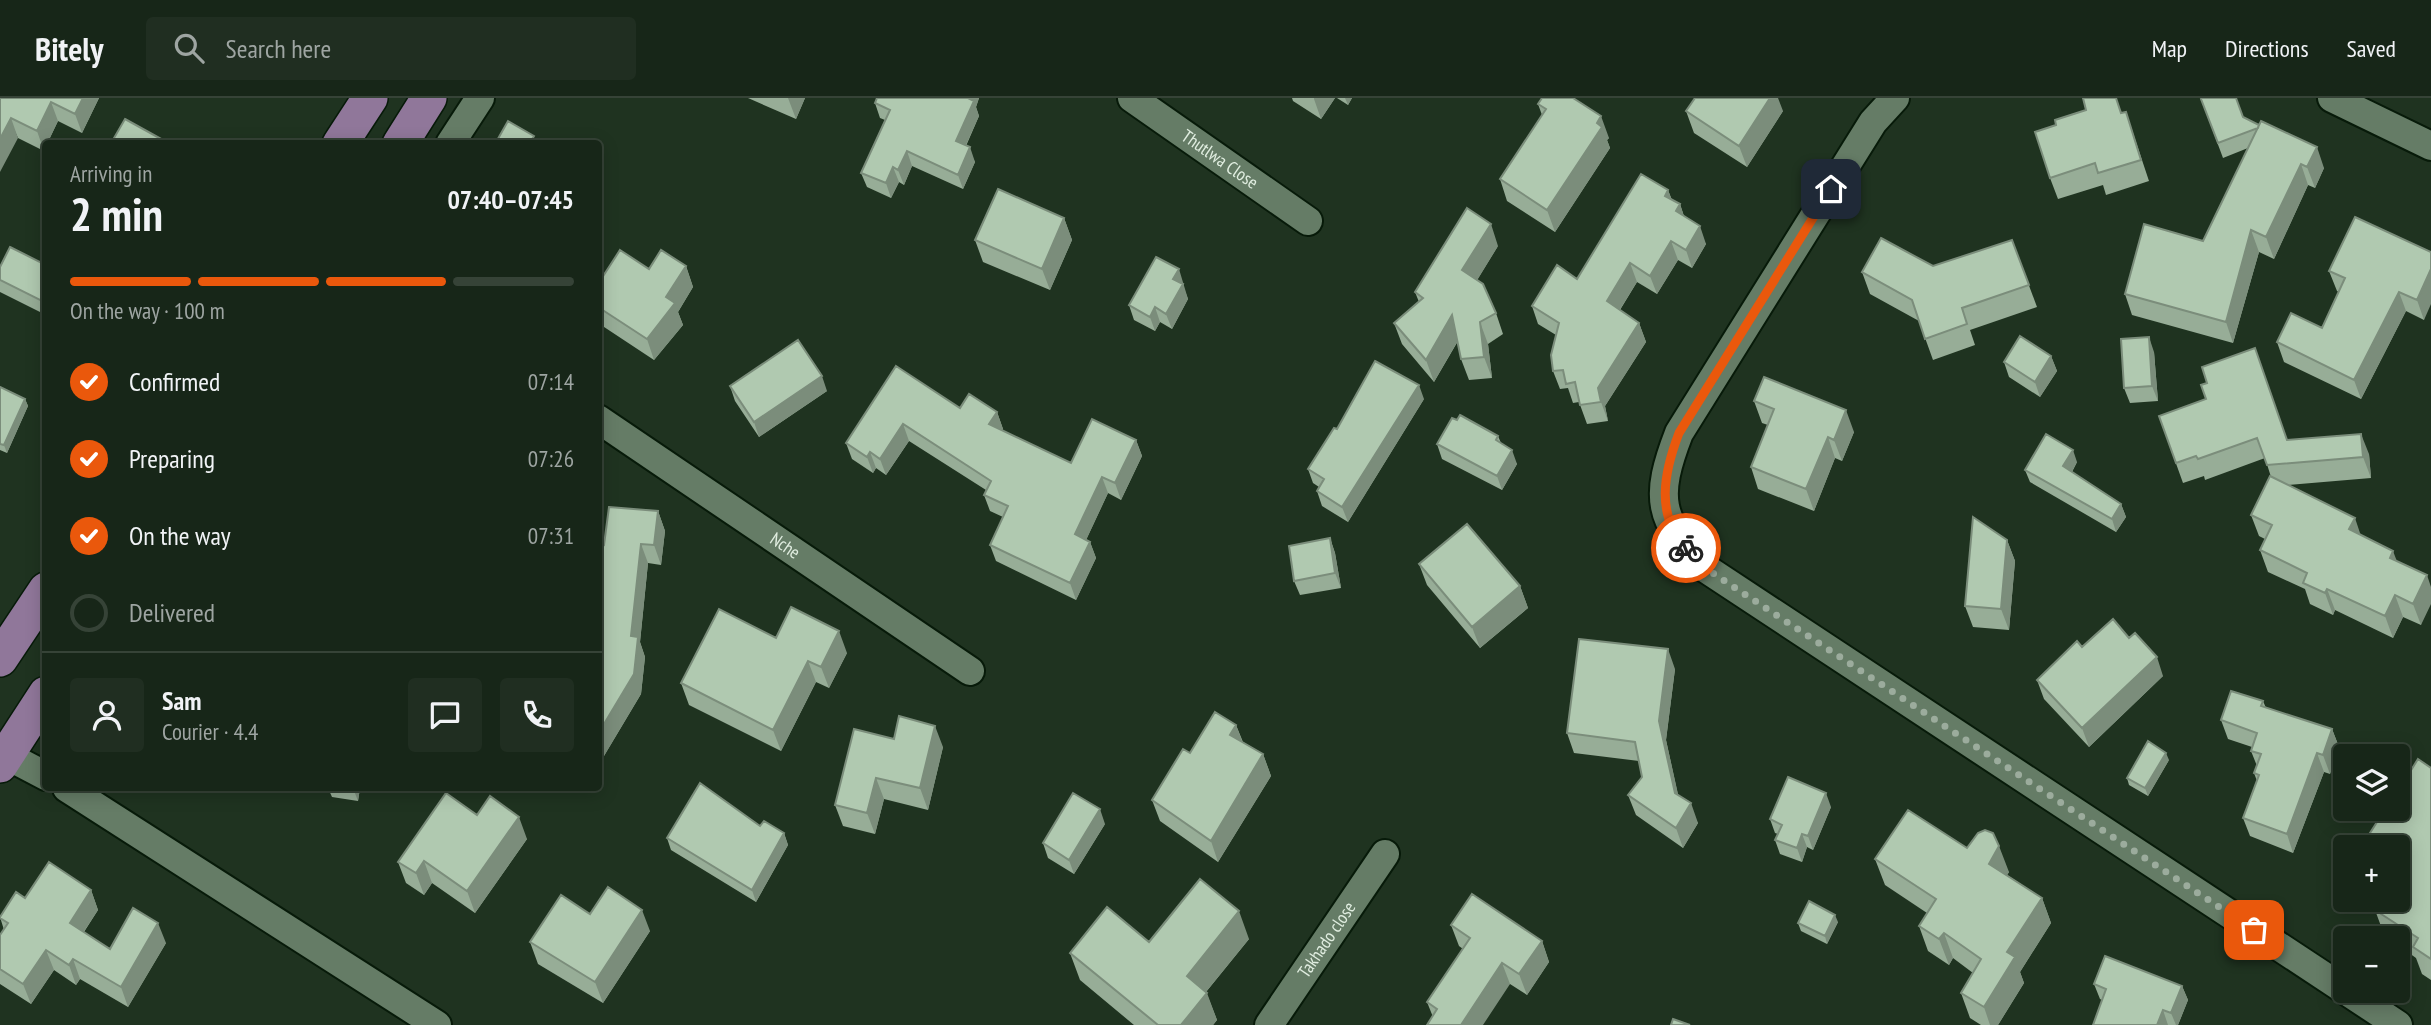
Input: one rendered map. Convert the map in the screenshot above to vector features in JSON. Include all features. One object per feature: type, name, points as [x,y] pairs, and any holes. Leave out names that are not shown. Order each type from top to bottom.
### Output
[{"type":"main road","points":[[343,140],[370,98]]},
{"type":"main road","points":[[403,140],[429,98]]},
{"type":"main road","points":[[0,659],[42,596]]},
{"type":"main road","points":[[2,758],[42,700]]},
{"type":"street","points":[[453,140],[480,98]]},
{"type":"street","name":"Thutlwa Close","points":[[1132,98],[1308,220]]},
{"type":"street","points":[[1895,98],[1873,122],[1679,433],[1667,466],[1665,511],[1677,538],[1705,568],[2333,982]]},
{"type":"street","points":[[2332,98],[2431,146]]},
{"type":"street","name":"Nche","points":[[602,422],[970,671]]},
{"type":"street","points":[[2,758],[42,774]]},
{"type":"street","points":[[72,791],[437,1025]]},
{"type":"street","name":"Takhado close","points":[[1269,1025],[1385,854]]},
{"type":"street","points":[[2365,1003],[2398,1025]]},
{"type":"building","points":[[0,98],[83,98],[75,114],[51,102],[37,131],[11,118],[0,139]]},
{"type":"building","points":[[877,98],[968,98],[974,101],[956,141],[970,147],[958,175],[907,151],[898,170],[893,167],[886,183],[861,173],[890,110],[875,103]]},
{"type":"building","points":[[1542,98],[1573,98],[1601,116],[1597,123],[1602,127],[1547,210],[1500,179],[1546,109],[1538,104]]},
{"type":"building","points":[[1695,98],[1770,98],[1739,146],[1686,111]]},
{"type":"building","points":[[2083,98],[2116,98],[2121,113],[2126,112],[2141,160],[2098,173],[2095,163],[2050,178],[2035,132],[2056,125],[2055,120],[2086,110]]},
{"type":"building","points":[[2202,98],[2236,98],[2243,117],[2259,125],[2258,128],[2218,143]]},
{"type":"building","points":[[125,119],[163,140],[118,140],[114,138]]},
{"type":"building","points":[[508,121],[534,136],[532,140],[497,140]]},
{"type":"building","points":[[2261,121],[2317,147],[2307,167],[2301,164],[2266,237],[2251,230],[2226,322],[2125,294],[2144,224],[2203,241]]},
{"type":"building","points":[[1641,174],[1668,190],[1665,196],[1680,204],[1676,211],[1700,226],[1686,250],[1671,241],[1650,276],[1630,263],[1607,301],[1639,323],[1598,388],[1601,402],[1580,405],[1575,382],[1566,384],[1563,370],[1553,371],[1551,355],[1559,323],[1532,306],[1557,265],[1577,279]]},
{"type":"building","points":[[998,189],[1064,218],[1042,269],[975,240]]},
{"type":"building","points":[[1467,208],[1491,224],[1462,270],[1483,284],[1496,313],[1480,322],[1484,357],[1461,359],[1452,315],[1426,360],[1394,323],[1423,298],[1415,292]]},
{"type":"building","points":[[2355,217],[2431,252],[2431,269],[2417,300],[2399,292],[2354,380],[2277,342],[2291,313],[2322,328],[2345,278],[2329,271]]},
{"type":"building","points":[[1881,238],[1933,266],[2012,240],[2029,285],[1962,308],[1967,324],[1925,339],[1912,300],[1862,272]]},
{"type":"building","points":[[10,247],[42,263],[42,301],[0,280],[0,267]]},
{"type":"building","points":[[620,250],[649,269],[661,250],[686,266],[666,297],[675,303],[647,339],[602,310],[602,278]]},
{"type":"building","points":[[1156,257],[1179,269],[1173,279],[1183,284],[1166,314],[1155,307],[1150,317],[1129,305]]},
{"type":"building","points":[[2020,336],[2051,356],[2035,382],[2004,362]]},
{"type":"building","points":[[2149,337],[2152,386],[2124,388],[2121,339]]},
{"type":"building","points":[[798,340],[822,376],[754,422],[730,386]]},
{"type":"building","points":[[2255,348],[2287,440],[2361,434],[2363,457],[2267,465],[2257,438],[2198,459],[2196,456],[2176,463],[2159,416],[2206,399],[2201,385],[2207,383],[2202,367]]},
{"type":"building","points":[[1375,361],[1419,385],[1342,507],[1317,491],[1324,479],[1308,469],[1334,428],[1337,429]]},
{"type":"building","points":[[896,366],[960,408],[969,394],[997,412],[989,424],[1071,463],[1092,419],[1136,440],[1115,483],[1102,477],[1075,534],[1090,542],[1070,583],[990,545],[1008,506],[984,495],[991,481],[903,424],[880,459],[870,452],[867,457],[846,443]]},
{"type":"building","points":[[1764,377],[1846,410],[1834,440],[1828,437],[1806,489],[1751,467],[1774,409],[1754,401]]},
{"type":"building","points":[[0,387],[25,399],[4,445],[0,444]]},
{"type":"building","points":[[1460,415],[1498,436],[1496,440],[1512,450],[1497,476],[1437,444],[1452,418],[1457,420]]},
{"type":"building","points":[[2046,434],[2073,450],[2063,466],[2121,504],[2112,519],[2025,470]]},
{"type":"building","points":[[2270,476],[2355,518],[2349,529],[2393,551],[2390,558],[2427,575],[2413,604],[2395,595],[2385,616],[2327,589],[2325,593],[2303,583],[2307,573],[2260,550],[2272,525],[2251,515]]},
{"type":"building","points":[[609,507],[658,511],[654,545],[641,544],[631,636],[638,637],[634,674],[602,727],[602,545]]},
{"type":"building","points":[[1973,517],[2007,540],[2001,609],[1965,606]]},
{"type":"building","points":[[1467,524],[1520,586],[1472,627],[1419,564]]},
{"type":"building","points":[[1330,538],[1335,573],[1294,581],[1289,546]]},
{"type":"building","points":[[791,607],[839,631],[821,667],[808,661],[773,730],[681,683],[719,609],[776,638]]},
{"type":"building","points":[[2113,619],[2129,638],[2135,633],[2157,657],[2082,728],[2037,680],[2077,641],[2082,647]]},
{"type":"building","points":[[1579,639],[1668,649],[1659,721],[1675,793],[1691,803],[1676,828],[1628,795],[1642,777],[1635,742],[1567,733]]},
{"type":"building","points":[[2231,691],[2263,701],[2261,706],[2332,729],[2323,755],[2317,753],[2287,834],[2243,818],[2259,775],[2254,773],[2261,754],[2251,751],[2257,733],[2221,720]]},
{"type":"building","points":[[1215,712],[1236,725],[1230,735],[1263,754],[1211,841],[1152,800],[1183,749],[1190,753]]},
{"type":"building","points":[[899,716],[935,726],[920,788],[876,778],[867,813],[835,805],[854,729],[894,739]]},
{"type":"building","points":[[2148,741],[2166,753],[2145,788],[2127,778]]},
{"type":"building","points":[[2418,759],[2431,768],[2431,959],[2413,947],[2418,938],[2410,933],[2410,926],[2400,926],[2378,912],[2410,912],[2410,835],[2369,835],[2378,821],[2410,821],[2410,772]]},
{"type":"building","points":[[1788,777],[1826,793],[1808,836],[1802,834],[1797,848],[1775,840],[1782,825],[1770,819]]},
{"type":"building","points":[[700,783],[760,826],[764,821],[784,833],[752,890],[667,838]]},
{"type":"building","points":[[446,793],[477,815],[490,796],[519,817],[467,891],[424,861],[416,873],[398,862]]},
{"type":"building","points":[[1073,793],[1100,809],[1069,860],[1043,843]]},
{"type":"building","points":[[1908,810],[1967,848],[1978,833],[1985,830],[1993,833],[1999,846],[1989,864],[2042,898],[2007,952],[2015,957],[1984,1007],[1961,993],[1981,959],[1944,933],[1939,939],[1919,926],[1936,899],[1875,859]]},
{"type":"building","points":[[49,862],[91,890],[70,923],[110,949],[133,908],[158,923],[121,987],[73,959],[69,965],[46,950],[23,984],[0,969],[0,935],[8,923],[0,917],[16,892],[25,898]]},
{"type":"building","points":[[1200,879],[1239,911],[1187,976],[1207,993],[1181,1025],[1158,1025],[1070,953],[1107,907],[1149,942]]},
{"type":"building","points":[[608,887],[642,910],[595,982],[530,942],[561,895],[590,914]]},
{"type":"building","points":[[1472,894],[1542,941],[1519,974],[1502,963],[1461,1025],[1427,1025],[1437,1009],[1427,1002],[1470,938],[1451,925]]},
{"type":"building","points":[[1809,901],[1835,915],[1825,936],[1798,923]]},
{"type":"building","points":[[2105,956],[2182,986],[2171,1013],[2163,1010],[2157,1025],[2093,1025],[2106,989],[2094,984]]},
{"type":"building","points":[[1673,1019],[1690,1025],[1671,1025]]},
{"type":"way so far","points":[[1686,548],[1705,568],[2254,930]]},
{"type":"route","points":[[1686,548],[1677,538],[1665,511],[1667,466],[1679,433],[1831,189]]}]
